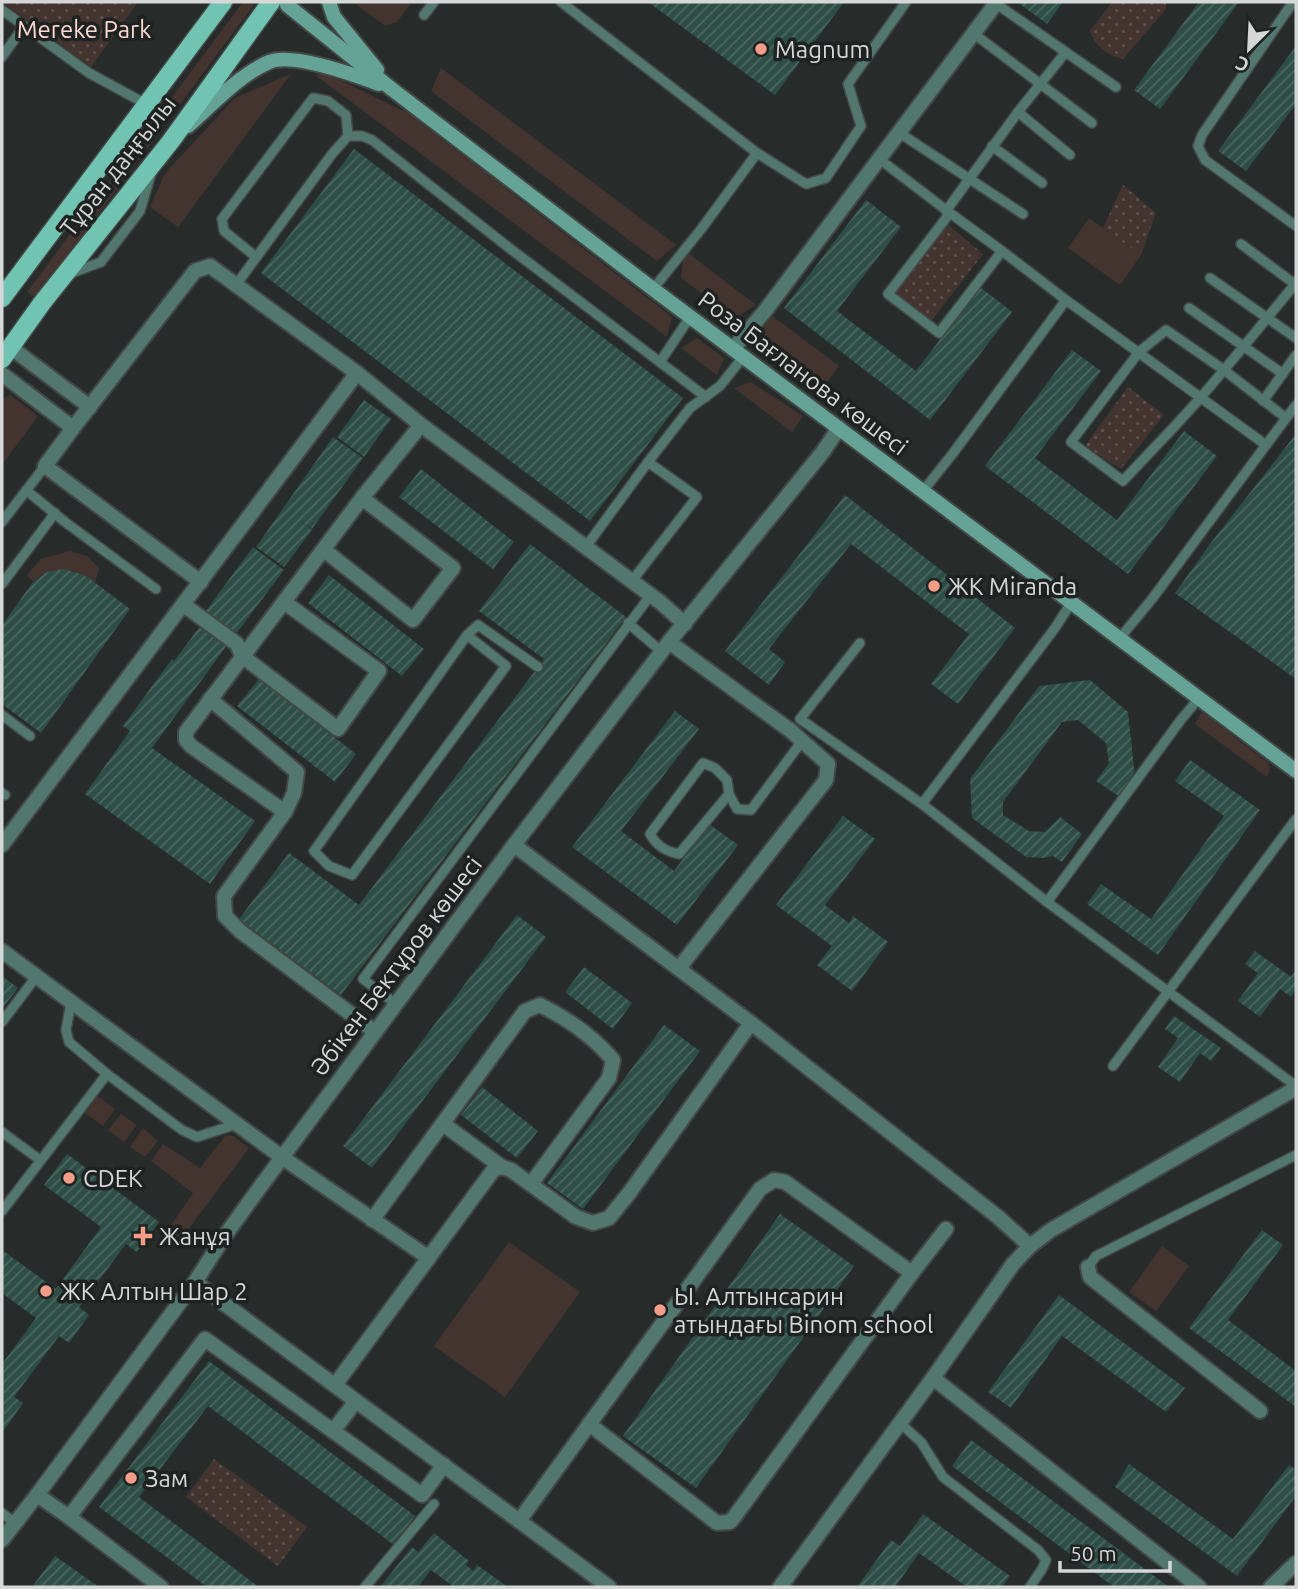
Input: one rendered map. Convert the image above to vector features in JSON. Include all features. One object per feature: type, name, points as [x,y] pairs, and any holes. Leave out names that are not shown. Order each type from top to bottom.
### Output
[{"type":"main road","name":"Тұран даңғылы","points":[[2,298],[223,2]]},
{"type":"main road","name":"Тұран даңғылы","points":[[5,349],[279,3]]},
{"type":"street","points":[[329,2],[334,17],[393,90]]},
{"type":"street","points":[[738,353],[765,311],[996,2]]},
{"type":"street","name":"Роза Бағланова көшесі","points":[[279,3],[653,289],[1296,771]]},
{"type":"street","points":[[171,141],[239,81],[271,61],[300,60],[360,77],[393,90]]},
{"type":"street","points":[[201,582],[45,466],[195,271],[210,266],[357,373],[421,425],[660,602],[685,624]]},
{"type":"street","points":[[5,349],[90,407]]},
{"type":"street","points":[[2,845],[357,373]]},
{"type":"street","points":[[2,374],[73,428]]},
{"type":"street","points":[[285,812],[191,746],[186,740],[186,732],[362,498],[421,425]]},
{"type":"street","name":"Әбікен Бектұров көшесі","points":[[2,1539],[195,1282],[224,1237],[514,845],[665,647],[839,429]]},
{"type":"street","points":[[324,550],[413,620],[453,568],[362,498]]},
{"type":"street","points":[[184,605],[237,644],[243,656],[338,729],[379,671],[284,602]]},
{"type":"street","points":[[665,647],[797,736],[828,764],[826,780],[678,968]]},
{"type":"street","points":[[210,699],[298,772],[294,793],[285,812],[224,896],[225,916],[240,931],[375,1032]]},
{"type":"street","points":[[514,845],[751,1023],[998,1217],[1030,1246]]},
{"type":"street","points":[[2,951],[283,1158],[429,1258]]},
{"type":"street","points":[[372,1220],[525,1011],[540,1005],[561,1016],[600,1044],[613,1060],[609,1078],[531,1184]]},
{"type":"street","points":[[443,1124],[576,1217],[593,1223],[609,1218],[751,1023]]},
{"type":"street","points":[[780,1587],[1013,1264],[1030,1246],[1051,1230],[1296,1087]]},
{"type":"street","points":[[335,1385],[486,1177],[494,1169],[502,1167]]},
{"type":"street","points":[[519,1521],[760,1189],[774,1180],[785,1182],[912,1273]]},
{"type":"street","points":[[589,1424],[717,1523],[730,1522],[946,1229]]},
{"type":"street","points":[[1088,1266],[1090,1277],[1260,1411]]},
{"type":"street","points":[[195,1282],[609,1587]]},
{"type":"street","points":[[69,1517],[205,1339],[422,1494],[444,1465]]},
{"type":"street","points":[[933,1378],[1199,1587]]},
{"type":"street","points":[[333,1431],[356,1401]]},
{"type":"street","points":[[37,1495],[161,1587]]},
{"type":"street","points":[[1271,1587],[1296,1563]]},
{"type":"lane","points":[[424,15],[433,2]]},
{"type":"lane","points":[[561,2],[757,153],[806,184],[826,178],[861,126],[848,84],[906,2]]},
{"type":"lane","points":[[996,2],[1116,87]]},
{"type":"lane","points":[[1293,2],[1202,135],[1198,146],[1205,160],[1296,226]]},
{"type":"lane","points":[[2,10],[89,73],[146,104]]},
{"type":"lane","points":[[2,57],[24,26]]},
{"type":"lane","points":[[973,33],[1092,123]]},
{"type":"lane","points":[[1002,251],[939,333],[888,294],[992,146],[1065,53]]},
{"type":"lane","points":[[236,285],[348,136],[346,115],[328,101],[313,98],[222,219],[224,231],[256,257]]},
{"type":"lane","points":[[1018,112],[1070,155]]},
{"type":"lane","points":[[898,132],[1023,214]]},
{"type":"lane","points":[[348,136],[362,136],[372,141],[706,397]]},
{"type":"lane","points":[[992,146],[1042,183]]},
{"type":"lane","points":[[653,289],[757,153]]},
{"type":"lane","points":[[878,158],[1066,300],[1266,445]]},
{"type":"lane","points":[[1241,244],[1296,283],[1268,318],[1244,346],[1224,370],[1200,399],[1123,481],[1071,442],[1139,352],[1166,330],[1224,370],[1286,418]]},
{"type":"lane","points":[[1210,278],[1296,338]]},
{"type":"lane","points":[[923,491],[1066,300]]},
{"type":"lane","points":[[1189,308],[1283,374]]},
{"type":"lane","points":[[660,362],[691,317]]},
{"type":"lane","points":[[586,548],[690,408],[720,386],[738,353]]},
{"type":"lane","points":[[1263,401],[1296,355]]},
{"type":"lane","points":[[1119,639],[1159,590],[1296,405]]},
{"type":"lane","points":[[631,582],[696,497],[648,462]]},
{"type":"lane","points":[[2,522],[45,466]]},
{"type":"lane","points":[[26,490],[156,589]]},
{"type":"lane","points":[[2,584],[55,513]]},
{"type":"lane","points":[[396,1004],[363,979],[650,596]]},
{"type":"lane","points":[[922,804],[1071,603]]},
{"type":"lane","points":[[628,623],[665,647]]},
{"type":"lane","points":[[467,635],[506,666],[352,875],[329,866],[314,850],[467,635],[478,625],[538,667]]},
{"type":"lane","points":[[729,794],[679,854],[656,844],[650,834],[703,762],[727,779],[729,794],[737,809],[751,810],[797,736],[800,719],[860,643]]},
{"type":"lane","points":[[1047,902],[1199,698]]},
{"type":"lane","points":[[2,715],[30,736]]},
{"type":"lane","points":[[800,719],[922,804],[1047,902],[1296,1087]]},
{"type":"lane","points":[[1113,1066],[1296,819]]},
{"type":"lane","points":[[2,1022],[36,977]]},
{"type":"lane","points":[[71,1002],[66,1030],[69,1042],[182,1130],[197,1137],[237,1124]]},
{"type":"lane","points":[[2,1211],[107,1073]]},
{"type":"lane","points":[[2,1132],[40,1160]]},
{"type":"lane","points":[[1088,1266],[1096,1256],[1296,1155]]},
{"type":"lane","points":[[900,1423],[921,1442],[943,1477],[1038,1550],[1046,1560],[1030,1587]]},
{"type":"lane","points":[[365,1587],[434,1504]]},
{"type":"lane","points":[[2,1513],[15,1523]]},
{"type":"green space","name":"Mereke Park","points":[[2,2],[138,2],[91,67]]},
{"type":"green space","points":[[243,2],[256,2],[36,298],[27,292]]},
{"type":"green space","points":[[353,2],[412,2],[396,23],[384,25]]},
{"type":"green space","points":[[1112,2],[1166,2],[1166,9],[1123,59],[1102,49],[1090,31]]},
{"type":"green space","points":[[441,68],[676,245],[657,261],[431,91]]},
{"type":"green space","points":[[291,74],[178,227],[150,207],[165,173],[235,98]]},
{"type":"green space","points":[[327,74],[408,113],[672,317],[667,337],[315,75]]},
{"type":"green space","points":[[1123,185],[1156,213],[1141,255],[1103,228]]},
{"type":"green space","points":[[1089,218],[1141,255],[1120,285],[1068,248]]},
{"type":"green space","points":[[946,223],[983,254],[925,329],[887,301]]},
{"type":"green space","points":[[684,250],[756,305],[735,318],[681,278]]},
{"type":"green space","points":[[771,315],[839,366],[825,385],[759,338]]},
{"type":"green space","points":[[697,338],[724,358],[717,375],[681,348]]},
{"type":"green space","points":[[751,382],[803,416],[792,432],[734,388]]},
{"type":"green space","points":[[1128,387],[1164,415],[1121,469],[1085,446]]},
{"type":"green space","points":[[10,395],[38,416],[2,465],[2,399]]},
{"type":"green space","points":[[70,551],[87,556],[99,568],[95,583],[80,574],[64,570],[48,573],[33,582],[27,575],[41,559]]},
{"type":"green space","points":[[1202,712],[1268,763],[1270,770],[1267,777],[1195,724]]},
{"type":"green space","points":[[97,1096],[115,1109],[103,1126],[85,1113]]},
{"type":"green space","points":[[121,1114],[137,1125],[124,1142],[108,1130]]},
{"type":"green space","points":[[143,1128],[158,1141],[145,1157],[130,1147]]},
{"type":"green space","points":[[226,1135],[233,1136],[249,1148],[181,1239],[168,1230],[193,1193],[151,1161],[163,1144],[200,1168]]},
{"type":"green space","points":[[509,1242],[580,1292],[505,1397],[434,1346]]},
{"type":"green space","points":[[1162,1246],[1189,1266],[1156,1311],[1129,1292]]},
{"type":"green space","points":[[214,1459],[307,1527],[278,1566],[186,1497]]},
{"type":"building","name":"Magnum","points":[[648,2],[844,2],[775,95]]},
{"type":"building","points":[[1017,2],[1063,2],[1047,24]]},
{"type":"building","points":[[1199,2],[1239,2],[1160,109],[1134,90]]},
{"type":"building","points":[[1296,46],[1296,104],[1246,171],[1218,151]]},
{"type":"building","points":[[354,149],[683,398],[590,521],[261,273]]},
{"type":"building","points":[[866,200],[901,227],[837,311],[916,371],[980,287],[1012,312],[930,420],[784,308]]},
{"type":"building","points":[[1072,350],[1101,371],[1035,458],[1117,520],[1184,431],[1217,456],[1128,574],[985,466]]},
{"type":"building","points":[[364,400],[391,419],[364,457],[337,437]]},
{"type":"building","points":[[1296,434],[1296,679],[1175,593]]},
{"type":"building","points":[[333,437],[363,458],[312,529],[299,520],[312,530],[284,567],[256,547]]},
{"type":"building","points":[[421,469],[514,542],[493,569],[399,497]]},
{"type":"building","name":"ЖК Miranda","points":[[845,495],[1015,628],[958,704],[931,684],[969,634],[851,544],[769,649],[785,662],[769,685],[725,651]]},
{"type":"building","points":[[530,544],[626,617],[341,995],[239,919],[289,853],[359,905],[544,659],[479,611]]},
{"type":"building","points":[[253,547],[284,570],[233,638],[202,616]]},
{"type":"building","points":[[64,569],[89,578],[130,609],[41,733],[2,704],[2,625],[33,582],[47,572]]},
{"type":"building","points":[[329,575],[424,649],[402,676],[308,603]]},
{"type":"building","points":[[204,621],[230,641],[152,748],[255,821],[210,884],[85,794],[130,731],[123,726],[172,659],[174,661]]},
{"type":"building","points":[[259,679],[356,754],[335,782],[237,706]]},
{"type":"building","points":[[1090,680],[1128,712],[1135,777],[1120,797],[1096,781],[1109,763],[1106,743],[1078,720],[1062,722],[1003,802],[1003,815],[1029,831],[1045,832],[1060,817],[1082,834],[1062,862],[1053,856],[1026,857],[972,818],[970,779],[1039,686]]},
{"type":"building","points":[[675,711],[699,729],[621,831],[674,871],[709,824],[738,845],[677,925],[572,847]]},
{"type":"building","points":[[1190,760],[1260,810],[1158,955],[1087,904],[1101,884],[1151,919],[1224,816],[1175,781]]},
{"type":"building","points":[[843,816],[875,839],[825,905],[849,923],[853,916],[888,942],[852,991],[817,965],[832,946],[776,905]]},
{"type":"building","points":[[517,915],[546,937],[372,1168],[343,1146]]},
{"type":"building","points":[[1255,951],[1291,977],[1296,969],[1296,989],[1291,997],[1280,989],[1260,1017],[1238,1001],[1258,973],[1245,964]]},
{"type":"building","points":[[584,967],[632,1003],[613,1029],[565,992]]},
{"type":"building","points":[[2,976],[18,988],[2,1009]]},
{"type":"building","points":[[1174,1016],[1221,1048],[1211,1061],[1200,1053],[1180,1082],[1158,1067],[1178,1038],[1165,1029]]},
{"type":"building","points":[[664,1025],[700,1051],[583,1209],[547,1183]]},
{"type":"building","points":[[482,1087],[538,1131],[517,1158],[461,1115]]},
{"type":"building","name":"ЖК Алтын Шар 2","points":[[67,1154],[159,1222],[137,1252],[126,1244],[79,1307],[89,1315],[69,1343],[59,1336],[14,1397],[23,1403],[2,1433],[2,1364],[36,1318],[2,1293],[2,1250],[56,1289],[101,1227],[44,1185]]},
{"type":"building","points":[[780,1214],[854,1266],[696,1488],[623,1436]]},
{"type":"building","points":[[1262,1230],[1283,1245],[1228,1320],[1296,1371],[1296,1407],[1189,1328]]},
{"type":"building","points":[[1059,1295],[1185,1388],[1166,1412],[1062,1336],[1011,1408],[988,1392]]},
{"type":"building","points":[[209,1361],[415,1516],[394,1545],[208,1406],[139,1497],[259,1587],[207,1587],[99,1507]]},
{"type":"building","points":[[971,1440],[1169,1587],[1114,1587],[952,1466]]},
{"type":"building","points":[[1129,1464],[1233,1539],[1289,1465],[1296,1470],[1296,1496],[1237,1576],[1115,1487]]},
{"type":"building","points":[[923,1514],[1010,1576],[1002,1587],[967,1587],[919,1553],[895,1587],[857,1587],[891,1540],[900,1546]]},
{"type":"building","points":[[434,1533],[469,1561],[466,1565],[473,1571],[477,1565],[508,1587],[454,1587],[431,1570],[418,1587],[380,1587],[412,1547],[418,1552]]},
{"type":"building","points":[[55,1556],[99,1587],[32,1587]]},
{"type":"place","name":"Magnum","points":[[761,49]]},
{"type":"place","name":"ЖК Miranda","points":[[934,586]]},
{"type":"place","name":"CDEK","points":[[69,1178]]},
{"type":"place","name":"Жанұя","points":[[143,1236]]},
{"type":"place","name":"ЖК Алтын Шар 2","points":[[46,1291]]},
{"type":"place","name":"Ы. Алтынсарин атындағы Binom school","points":[[660,1310]]},
{"type":"place","name":"Зам","points":[[131,1478]]}]
